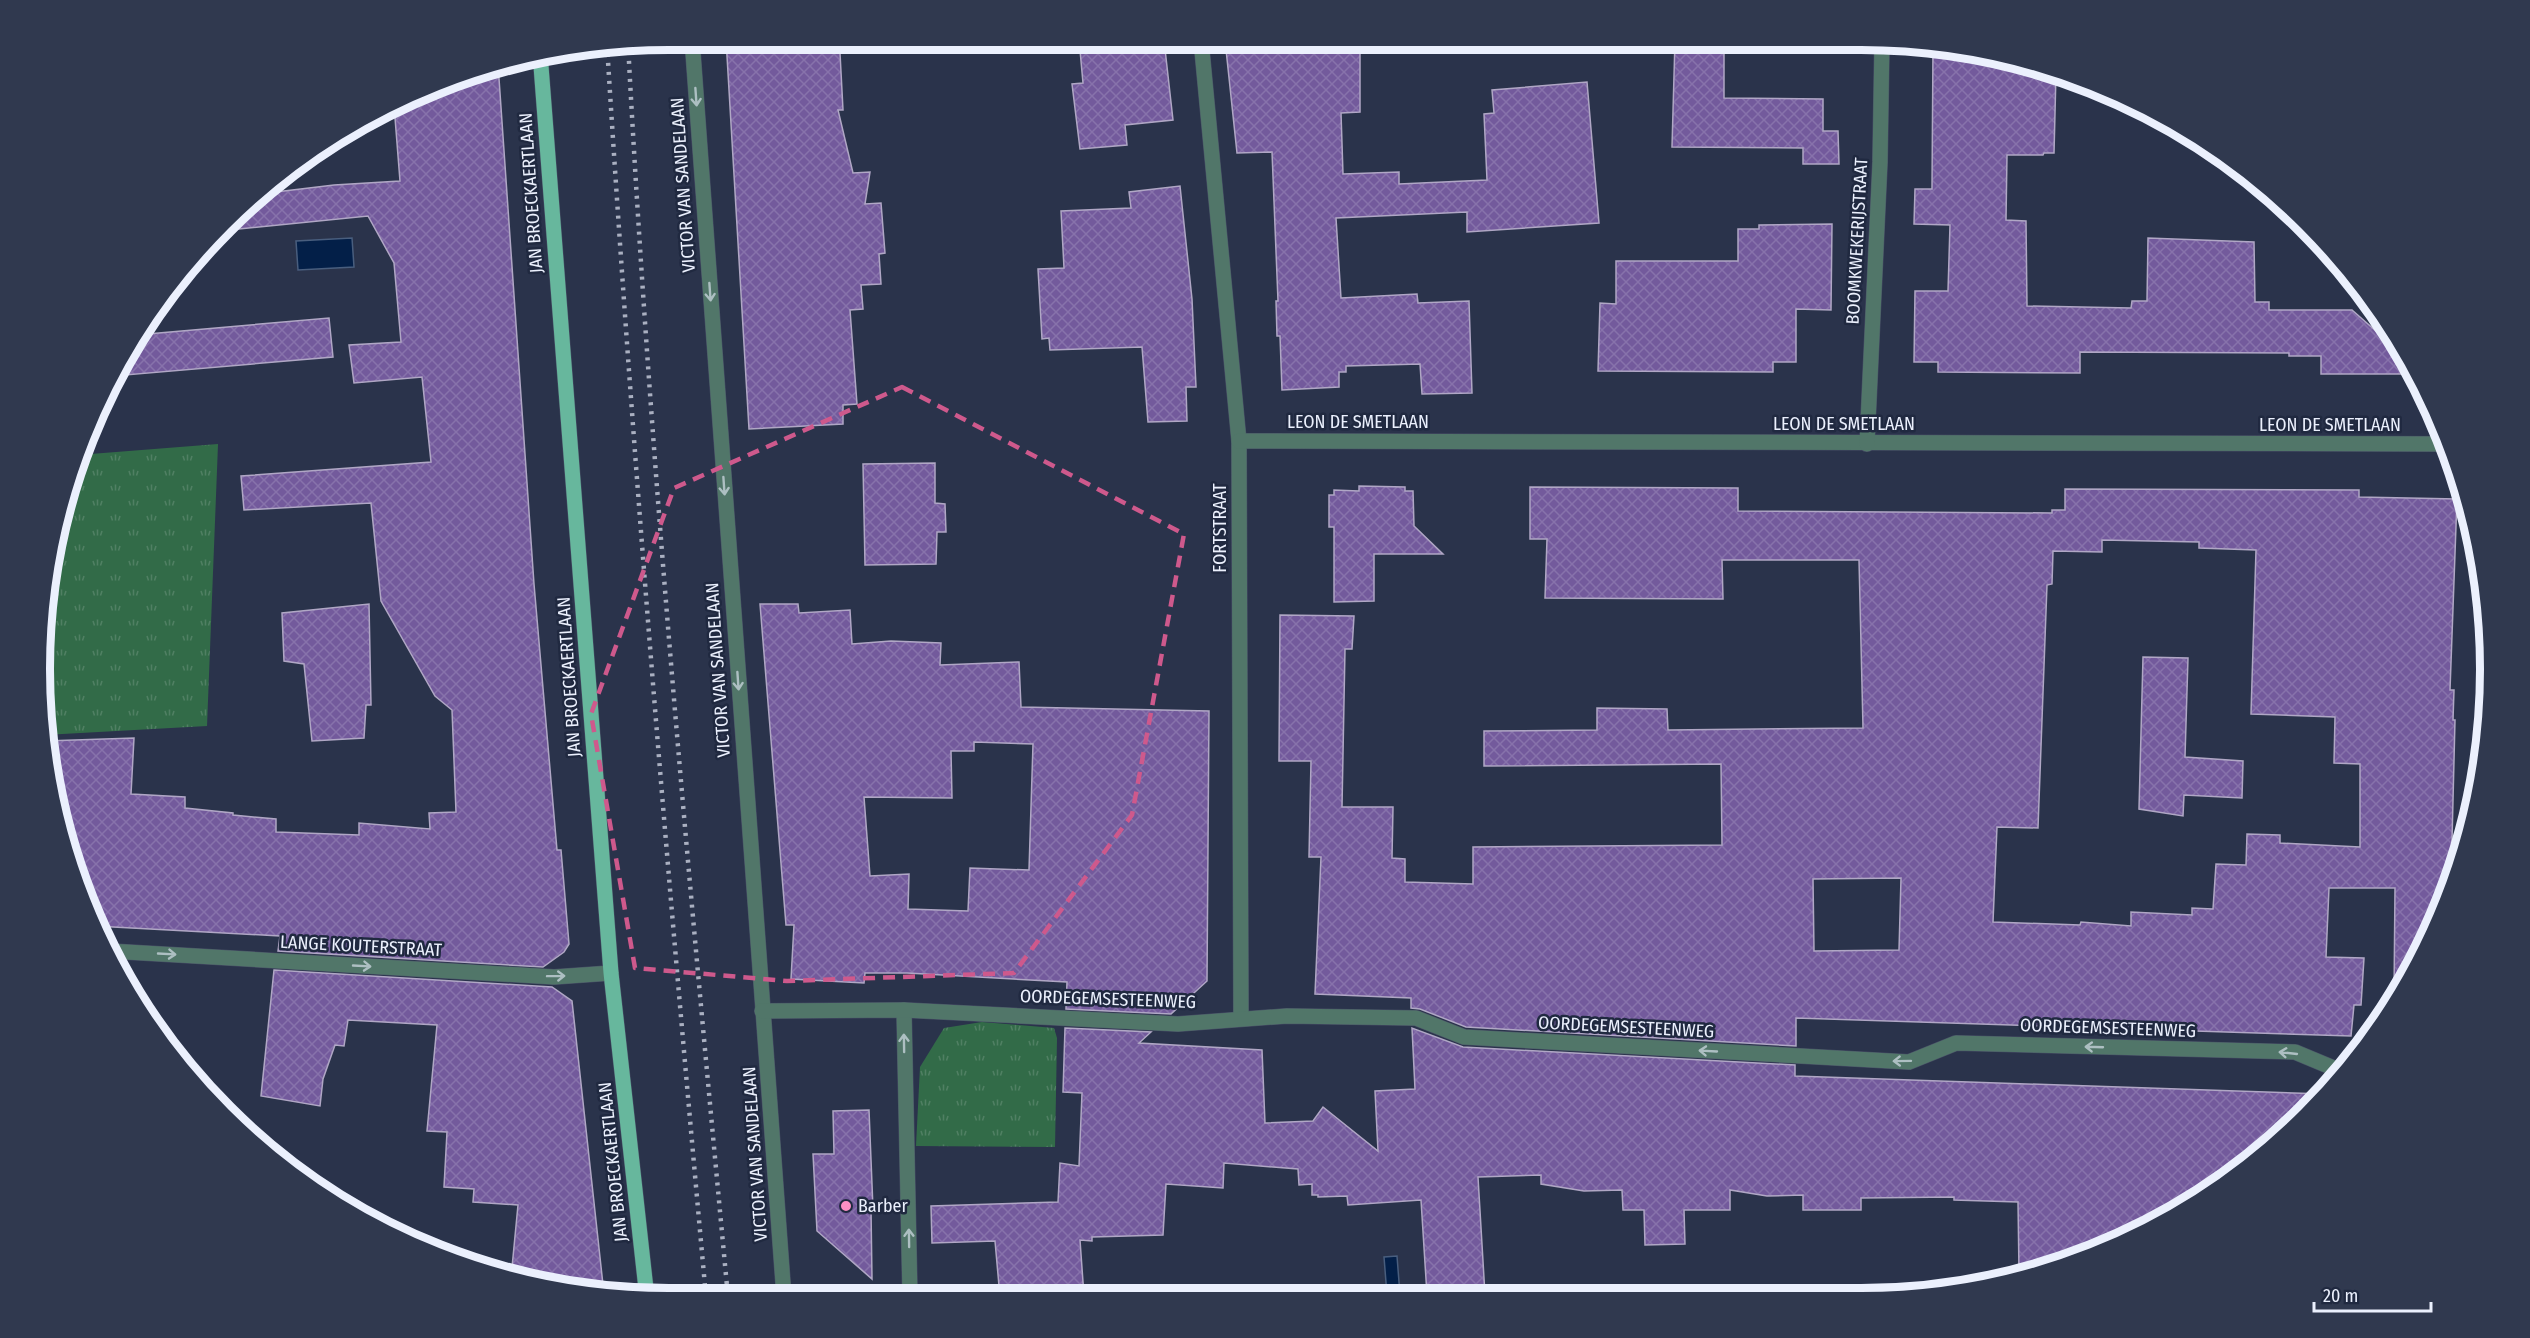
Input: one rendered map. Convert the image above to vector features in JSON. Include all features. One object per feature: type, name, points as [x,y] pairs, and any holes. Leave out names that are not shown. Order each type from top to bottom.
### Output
[{"type":"main road","name":"JAN BROECKAERTLAAN","points":[[541,63],[611,973],[645,1287]]},
{"type":"street","name":"VICTOR VAN SANDELAAN","points":[[693,50],[783,1288]]},
{"type":"street","name":"FORTSTRAAT","points":[[1202,50],[1239,441],[1241,1018]]},
{"type":"street","name":"BOOMKWEKERIJSTRAAT","points":[[1867,444],[1880,162],[1882,51]]},
{"type":"street","name":"LEON DE SMETLAAN","points":[[1239,441],[2438,444]]},
{"type":"street","name":"LANGE KOUTERSTRAAT","points":[[117,951],[554,977],[611,973]]},
{"type":"street","name":"OORDEGEMSESTEENWEG","points":[[762,1011],[903,1010],[1178,1024],[1241,1018],[1416,1018],[1464,1037],[1909,1062],[1956,1043],[2295,1052],[2334,1068]]},
{"type":"street","points":[[903,1010],[910,1288]]},
{"type":"highlighted area","points":[[902,387],[1184,534],[1132,815],[1014,973],[787,981],[635,968],[591,714],[674,488]]},
{"type":"green space","points":[[218,444],[207,726],[53,734],[50,669],[55,588],[61,548],[88,454]]},
{"type":"green space","points":[[982,1022],[1054,1028],[1057,1038],[1055,1147],[916,1146],[920,1067],[944,1028]]},
{"type":"water","points":[[352,238],[354,267],[298,270],[296,241]]},
{"type":"water","points":[[1397,1256],[1399,1288],[1386,1288],[1384,1257]]},
{"type":"building","points":[[727,50],[836,50],[836,53],[840,53],[843,110],[838,110],[853,173],[870,172],[865,204],[881,203],[885,253],[879,254],[881,284],[861,285],[863,309],[850,310],[857,404],[843,405],[843,424],[749,429]]},
{"type":"building","points":[[1080,50],[1165,50],[1173,120],[1125,125],[1127,145],[1080,149],[1072,84],[1083,83]]},
{"type":"building","points":[[1226,50],[1360,50],[1360,112],[1341,113],[1343,174],[1399,172],[1399,184],[1487,180],[1484,114],[1494,113],[1492,90],[1587,82],[1599,223],[1467,232],[1467,212],[1336,218],[1341,298],[1417,294],[1418,303],[1469,301],[1472,393],[1422,394],[1420,364],[1346,366],[1346,372],[1339,372],[1339,387],[1282,390],[1280,336],[1277,336],[1276,301],[1278,301],[1272,152],[1237,153]]},
{"type":"building","points":[[1675,50],[1724,50],[1724,98],[1823,99],[1823,131],[1838,131],[1839,164],[1803,164],[1803,148],[1672,147]]},
{"type":"building","points":[[1933,54],[1982,61],[2056,81],[2054,153],[2007,155],[2006,220],[2026,221],[2027,306],[2131,308],[2132,301],[2147,301],[2148,238],[2254,242],[2255,302],[2269,302],[2269,310],[2352,310],[2385,339],[2406,374],[2321,374],[2321,356],[2289,356],[2289,353],[2080,352],[2080,373],[1938,372],[1938,362],[1914,362],[1915,291],[1948,291],[1950,225],[1914,224],[1915,189],[1932,189]]},
{"type":"building","points":[[499,74],[534,584],[557,850],[561,850],[569,944],[564,952],[543,967],[278,951],[280,936],[106,927],[82,868],[71,829],[61,790],[54,741],[134,738],[131,794],[185,797],[185,808],[276,819],[276,832],[359,835],[359,823],[430,829],[429,813],[456,812],[452,710],[435,696],[381,601],[371,503],[244,510],[241,476],[431,462],[422,377],[354,383],[349,345],[401,342],[394,263],[368,216],[232,230],[274,192],[334,185],[400,181],[395,113],[470,82]]},
{"type":"building","points":[[1180,186],[1192,299],[1196,387],[1186,387],[1187,421],[1148,422],[1142,347],[1050,350],[1049,338],[1042,339],[1038,269],[1064,268],[1061,211],[1131,208],[1129,192]]},
{"type":"building","points":[[1832,224],[1831,310],[1796,309],[1796,362],[1773,362],[1773,372],[1598,371],[1600,303],[1616,304],[1616,261],[1738,261],[1738,229],[1759,229],[1759,225]]},
{"type":"building","points":[[329,318],[333,357],[123,375],[148,334]]},
{"type":"building","points":[[935,463],[935,503],[945,504],[946,532],[937,532],[936,564],[865,565],[863,464]]},
{"type":"building","points":[[1359,486],[1405,487],[1405,491],[1413,491],[1414,526],[1443,554],[1374,554],[1374,601],[1334,602],[1334,527],[1329,527],[1329,495],[1334,495],[1334,490],[1359,491]]},
{"type":"building","points":[[1530,487],[1738,488],[1738,511],[2052,513],[2052,510],[2065,510],[2065,489],[2359,490],[2359,497],[2456,499],[2450,690],[2454,690],[2453,720],[2455,720],[2452,855],[2417,943],[2394,985],[2395,888],[2329,888],[2326,957],[2364,958],[2361,1005],[2354,1005],[2351,1036],[1796,1018],[1796,1046],[1466,1027],[1420,1009],[1411,1008],[1411,998],[1315,994],[1321,857],[1309,857],[1311,761],[1279,761],[1280,615],[1354,616],[1352,649],[1345,649],[1342,807],[1393,807],[1392,858],[1405,859],[1405,882],[1473,884],[1473,847],[1722,845],[1721,764],[1484,766],[1484,731],[1597,730],[1597,708],[1667,709],[1668,730],[1863,728],[1859,560],[1722,560],[1723,599],[1545,598],[1547,539],[1530,539]],"holes":[[[2102,540],[2199,542],[2199,548],[2256,550],[2251,714],[2335,717],[2334,763],[2360,764],[2360,847],[2280,843],[2280,835],[2247,834],[2246,865],[2216,864],[2213,909],[2192,908],[2192,915],[2131,912],[2131,926],[2081,922],[2080,925],[1993,922],[1997,827],[2038,828],[2047,585],[2052,584],[2053,551],[2102,552]],[[1901,878],[1899,950],[1814,951],[1813,879]]]},
{"type":"building","points":[[369,604],[371,705],[366,705],[364,738],[312,741],[304,664],[284,661],[282,613]]},
{"type":"building","points":[[760,604],[798,604],[799,613],[850,610],[852,644],[891,641],[941,643],[940,665],[1019,662],[1021,707],[1209,711],[1207,981],[1171,1014],[1066,1009],[1067,982],[907,973],[865,973],[864,983],[791,979],[794,925],[786,925]],"holes":[[[974,742],[1033,744],[1029,870],[970,868],[968,911],[908,909],[909,874],[870,876],[864,797],[952,798],[951,751],[974,751]]]},
{"type":"building","points":[[2143,657],[2188,658],[2185,757],[2243,761],[2242,798],[2184,795],[2183,816],[2139,809]]},
{"type":"building","points":[[274,970],[552,987],[572,1001],[603,1284],[548,1277],[512,1268],[518,1205],[473,1202],[474,1189],[444,1187],[447,1132],[427,1131],[437,1025],[348,1020],[344,1046],[335,1045],[323,1079],[320,1106],[261,1096]]},
{"type":"building","points":[[1065,1028],[1151,1032],[1139,1043],[1262,1050],[1265,1123],[1313,1121],[1323,1107],[1378,1151],[1375,1091],[1415,1089],[1412,1028],[1463,1047],[1795,1065],[1795,1076],[2312,1094],[2269,1135],[2238,1160],[2171,1206],[2098,1241],[2060,1256],[2019,1268],[2018,1202],[1954,1200],[1954,1197],[1861,1198],[1861,1210],[1803,1210],[1803,1195],[1767,1196],[1730,1190],[1730,1210],[1684,1210],[1685,1244],[1645,1245],[1644,1210],[1623,1210],[1622,1190],[1584,1191],[1541,1184],[1541,1175],[1478,1177],[1485,1288],[1427,1288],[1421,1200],[1348,1205],[1347,1196],[1318,1197],[1318,1195],[1312,1195],[1312,1184],[1299,1185],[1298,1169],[1224,1163],[1223,1188],[1166,1184],[1163,1235],[1092,1237],[1092,1241],[1080,1240],[1083,1288],[999,1288],[995,1241],[932,1243],[931,1206],[1058,1202],[1060,1163],[1079,1166],[1082,1093],[1063,1092]]},
{"type":"building","points":[[869,1110],[873,1209],[871,1209],[872,1279],[817,1231],[813,1154],[834,1154],[833,1111]]},
{"type":"railway","points":[[628,51],[659,514],[727,1288]]},
{"type":"railway","points":[[608,53],[652,671],[705,1288]]},
{"type":"place","name":"Barber","points":[[846,1206]]}]
